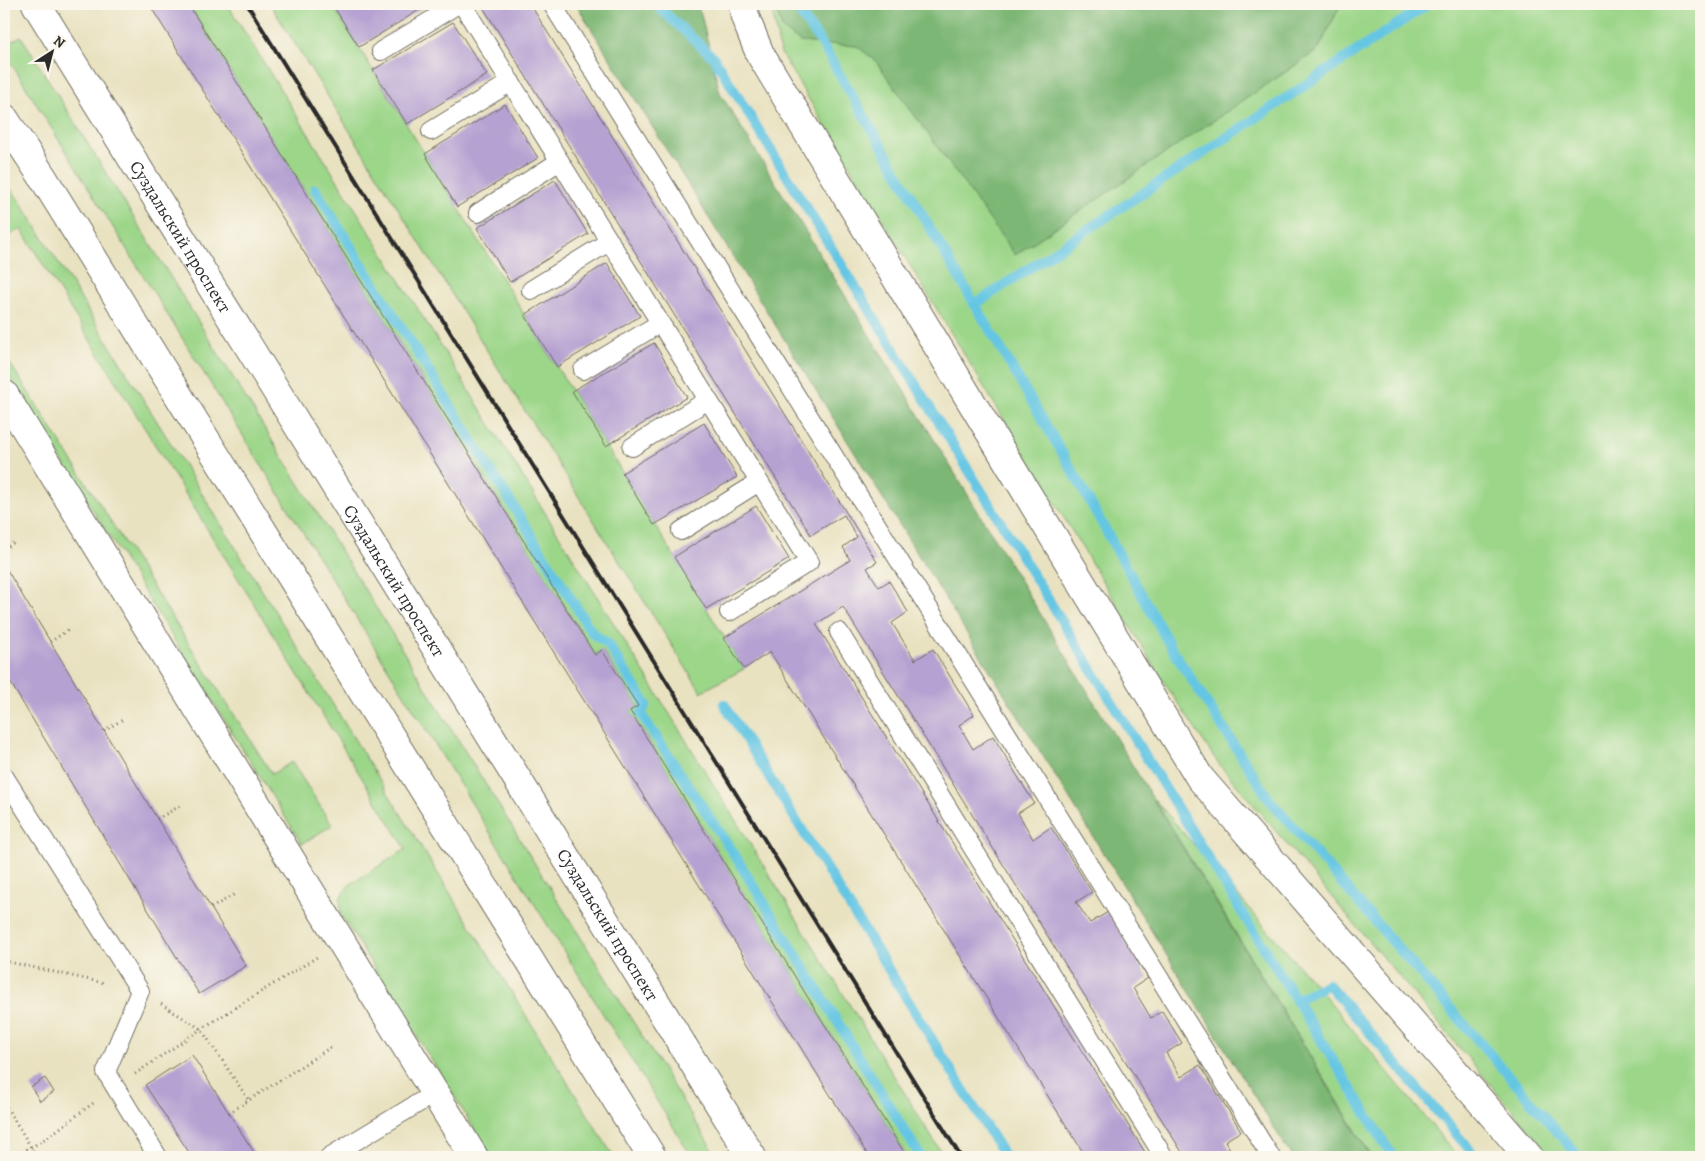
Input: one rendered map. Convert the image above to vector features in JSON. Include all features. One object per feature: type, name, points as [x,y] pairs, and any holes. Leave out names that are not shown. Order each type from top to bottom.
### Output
[{"type":"main road","name":"Суздальский проспект","points":[[36,4],[752,1157]]},
{"type":"main road","points":[[743,4],[745,17],[760,54],[1200,778],[1529,1157]]},
{"type":"main road","points":[[4,118],[42,176],[652,1157]]},
{"type":"main road","points":[[4,394],[474,1157]]},
{"type":"lane","points":[[381,51],[458,4]]},
{"type":"lane","points":[[462,4],[809,562],[729,612]]},
{"type":"lane","points":[[552,4],[1272,1157]]},
{"type":"lane","points":[[431,131],[511,82]]},
{"type":"lane","points":[[478,212],[560,161]]},
{"type":"lane","points":[[531,290],[610,241]]},
{"type":"lane","points":[[583,370],[660,323]]},
{"type":"lane","points":[[632,447],[708,400]]},
{"type":"lane","points":[[681,531],[759,482]]},
{"type":"lane","points":[[839,632],[1164,1157]]},
{"type":"lane","points":[[4,776],[140,991],[106,1072],[158,1157]]},
{"type":"lane","points":[[329,1157],[435,1093]]},
{"type":"path","points":[[4,549],[16,541]]},
{"type":"path","points":[[50,642],[70,629]]},
{"type":"path","points":[[104,731],[125,718]]},
{"type":"path","points":[[157,819],[180,806]]},
{"type":"path","points":[[211,908],[235,894]]},
{"type":"path","points":[[8,1157],[18,1155],[31,1147],[201,1029],[342,943]]},
{"type":"path","points":[[229,1113],[330,1047]]},
{"type":"path","points":[[4,1103],[37,1157]]},
{"type":"green space","points":[[188,4],[227,4],[513,461],[944,1157],[907,1157],[630,711],[638,706],[602,650],[595,655]]},
{"type":"green space","points":[[270,4],[332,4],[744,669],[701,692]]},
{"type":"green space","points":[[576,4],[695,4],[701,14],[720,93],[943,454],[1371,1157],[1292,1157]]},
{"type":"green space","points":[[771,4],[774,4],[782,28],[800,42],[857,46],[875,60],[1015,254],[1318,50],[1341,4],[1701,4],[1701,1157],[1552,1157],[1218,763],[1167,687],[780,52]]},
{"type":"green space","points":[[774,4],[1341,4],[1318,50],[1015,255],[875,60],[857,46],[800,42],[782,28]]},
{"type":"green space","points":[[21,36],[717,1157],[692,1157],[4,52],[4,46]]},
{"type":"green space","points":[[4,180],[22,204],[614,1157],[492,1157],[341,915],[340,898],[349,885],[406,849],[21,229],[4,238]]},
{"type":"green space","points":[[4,354],[272,774],[292,762],[332,825],[302,844],[4,368]]},
{"type":"green space","points":[[1154,799],[1325,996],[1458,1157],[1372,1157]]},
{"type":"building","points":[[149,4],[188,4],[595,655],[602,650],[638,706],[630,711],[907,1157],[869,1157]]},
{"type":"building","points":[[332,4],[429,4],[359,47]]},
{"type":"building","points":[[481,4],[530,4],[877,562],[867,568],[879,587],[889,581],[908,612],[892,623],[915,660],[933,649],[974,715],[959,725],[973,749],[993,736],[1034,803],[1018,813],[1033,839],[1051,827],[1092,892],[1076,902],[1090,923],[1108,912],[1148,978],[1133,988],[1151,1018],[1162,1011],[1182,1043],[1166,1053],[1181,1077],[1200,1065],[1241,1131],[1225,1141],[1235,1157],[1185,1157],[843,607],[816,624],[1148,1157],[1086,1157],[770,652],[744,669],[724,638],[850,560],[843,547],[857,537],[844,515],[811,535]]},
{"type":"building","points":[[453,22],[487,75],[407,124],[373,70]]},
{"type":"building","points":[[505,104],[538,158],[457,207],[425,154]]},
{"type":"building","points":[[555,180],[588,234],[510,282],[477,228]]},
{"type":"building","points":[[607,263],[640,316],[557,367],[525,315]]},
{"type":"building","points":[[654,343],[687,397],[606,446],[572,391]]},
{"type":"building","points":[[704,423],[737,477],[654,525],[622,473]]},
{"type":"building","points":[[756,506],[789,559],[706,609],[674,557]]},
{"type":"building","points":[[4,565],[246,966],[199,994],[4,672]]},
{"type":"building","points":[[192,1055],[257,1157],[192,1157],[145,1085]]},
{"type":"building","points":[[45,1078],[54,1092],[40,1101],[31,1087]]},
{"type":"waterway","points":[[655,4],[714,58],[1393,1157]]},
{"type":"waterway","points":[[793,4],[820,41],[1071,468],[1172,649],[1269,799],[1579,1157]]},
{"type":"waterway","points":[[974,305],[1428,4]]},
{"type":"waterway","points":[[315,189],[593,634],[607,643],[646,704],[641,714],[737,859],[921,1157]]},
{"type":"waterway","points":[[724,704],[1005,1157]]},
{"type":"waterway","points":[[1296,1000],[1328,984],[1476,1157]]},
{"type":"railway","points":[[247,4],[961,1157]]}]
